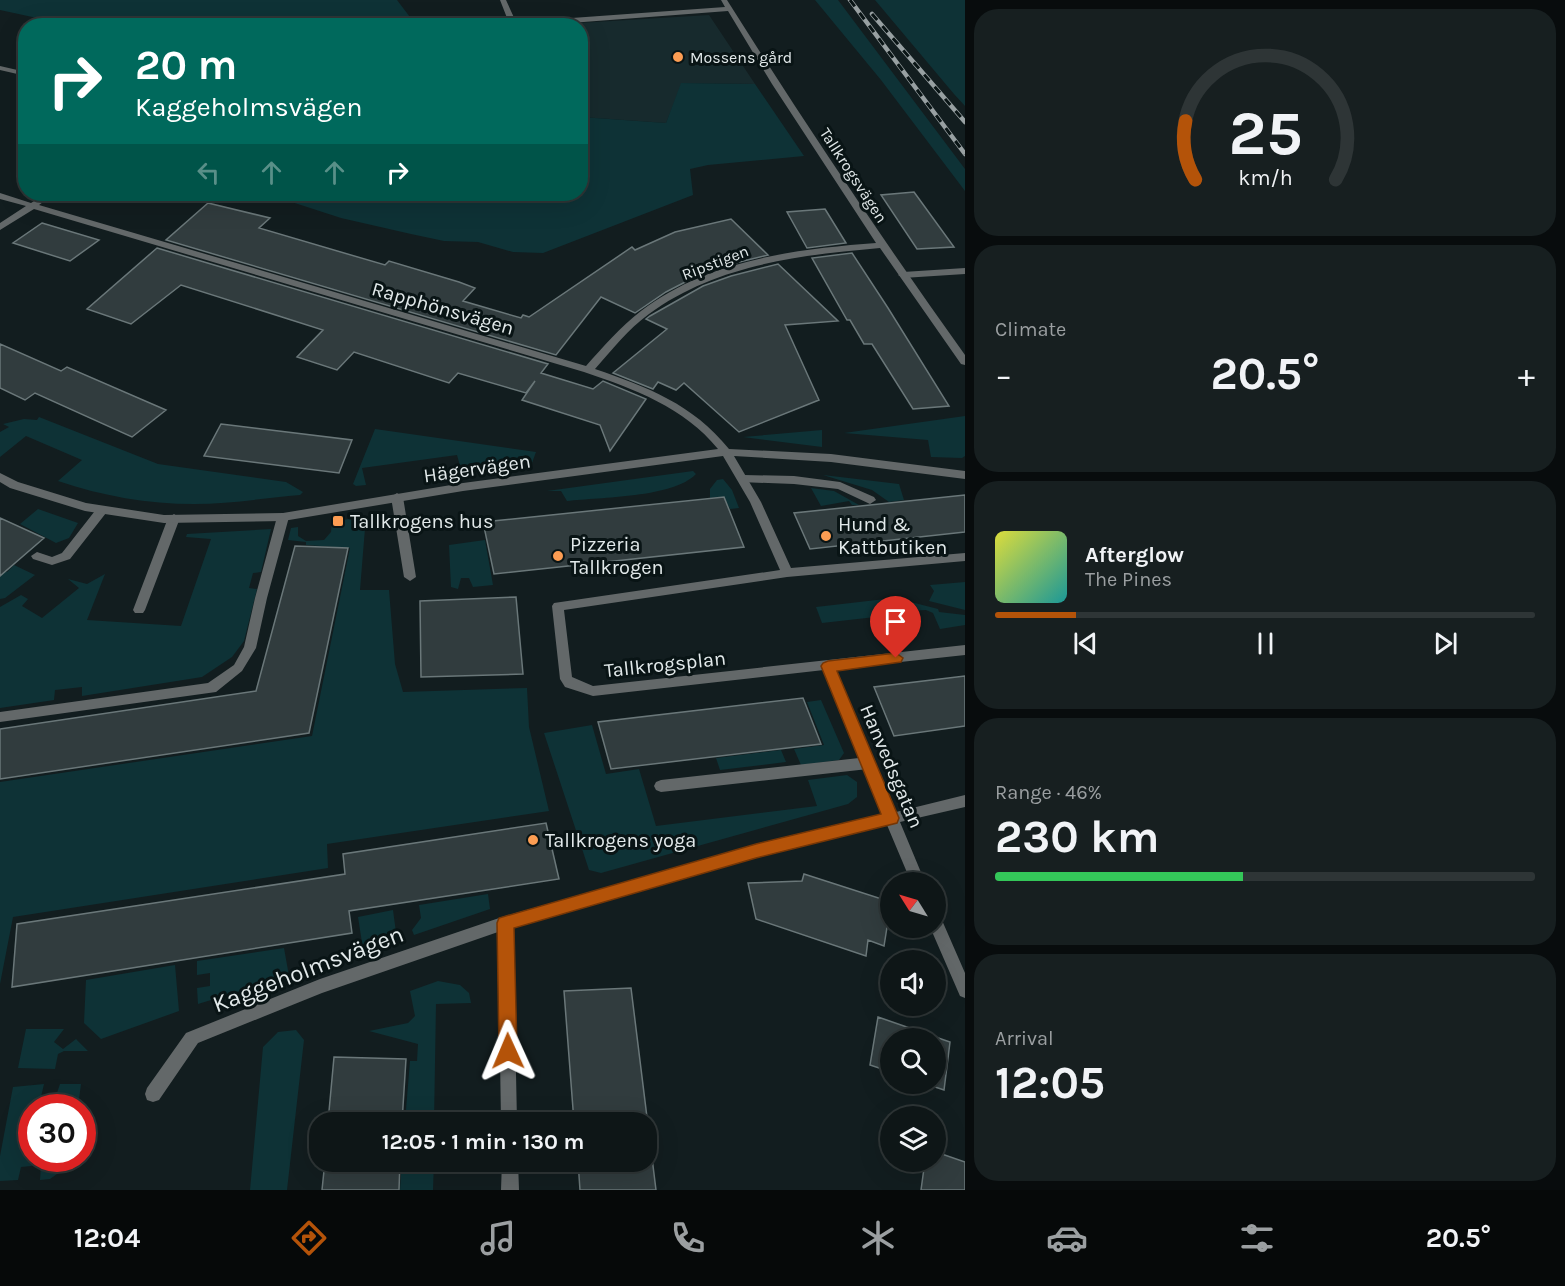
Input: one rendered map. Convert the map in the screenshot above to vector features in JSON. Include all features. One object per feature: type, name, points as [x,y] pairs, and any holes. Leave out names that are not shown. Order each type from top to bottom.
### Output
[{"type":"street","points":[[503,0],[510,18]]},
{"type":"street","name":"Tallkrogsvägen","points":[[724,0],[776,84],[882,245],[965,363]]},
{"type":"street","points":[[588,19],[730,9]]},
{"type":"street","points":[[0,68],[18,72]]},
{"type":"street","name":"Rapphönsvägen","points":[[0,196],[588,370],[634,386],[675,405],[704,427],[744,479],[787,573]]},
{"type":"street","points":[[0,227],[39,201]]},
{"type":"street","name":"Ripstigen","points":[[588,370],[623,331],[653,306],[689,287],[736,268],[775,257],[814,250],[882,245]]},
{"type":"street","points":[[903,275],[965,271]]},
{"type":"street","name":"Hägervägen","points":[[0,477],[25,488],[86,507],[174,518],[283,517],[397,497],[725,452],[831,458],[965,475]]},
{"type":"street","points":[[744,479],[794,480],[840,486],[870,500]]},
{"type":"street","points":[[397,497],[410,577]]},
{"type":"street","points":[[37,556],[52,561],[66,556],[102,510]]},
{"type":"street","points":[[0,717],[211,688],[238,668],[250,648],[283,517]]},
{"type":"street","points":[[139,610],[174,518]]},
{"type":"street","name":"Tallkrogsplan","points":[[965,558],[787,573],[558,606],[566,679],[570,683],[593,691],[965,650]]},
{"type":"street","name":"Hanvedsgatan","points":[[828,666],[914,872]]},
{"type":"street","points":[[661,786],[868,763]]},
{"type":"street","name":"Kaggeholmsvägen","points":[[153,1094],[192,1038],[320,986],[505,923],[756,851],[965,801]]},
{"type":"street","points":[[505,923],[509,1112]]},
{"type":"street","points":[[942,938],[965,991]]},
{"type":"street","points":[[510,1172],[510,1190]]},
{"type":"shaded area","points":[[0,0],[397,0],[411,18],[37,18],[0,10]]},
{"type":"shaded area","points":[[815,0],[838,0],[965,169],[965,191],[881,80]]},
{"type":"shaded area","points":[[875,0],[965,0],[965,106],[954,94]]},
{"type":"shaded area","points":[[709,15],[755,84],[682,83],[666,123],[588,117],[588,22]]},
{"type":"shaded area","points":[[681,83],[755,84],[804,156],[708,165],[690,169],[693,195],[543,253],[513,252],[478,242],[444,241],[341,218],[289,201],[588,201],[588,117],[666,123]]},
{"type":"shaded area","points":[[965,416],[965,456],[962,458],[931,457],[928,440],[844,433]]},
{"type":"shaded area","points":[[39,417],[158,464],[286,482],[303,492],[300,495],[234,502],[177,504],[108,495],[75,486],[58,481],[82,460],[26,436],[0,457],[0,432],[9,427],[3,424],[24,419],[37,420]]},
{"type":"shaded area","points":[[375,429],[536,452],[532,463],[462,473],[457,455],[362,468],[366,485],[356,486],[353,484]]},
{"type":"shaded area","points":[[822,430],[822,447],[743,437]]},
{"type":"shaded area","points":[[693,471],[696,474],[671,488],[635,495],[567,501],[561,491],[547,491]]},
{"type":"shaded area","points":[[823,475],[899,484],[904,500],[889,502],[872,490]]},
{"type":"shaded area","points":[[723,479],[732,490],[739,508],[730,509],[724,497],[710,498],[710,489],[717,480]]},
{"type":"shaded area","points":[[811,488],[834,491],[859,505],[852,505],[849,501],[821,506]]},
{"type":"shaded area","points":[[38,509],[78,523],[69,538],[56,543],[20,524]]},
{"type":"shaded area","points":[[366,516],[360,590],[389,590],[395,664],[403,692],[527,688],[529,727],[549,811],[327,844],[328,868],[13,917],[0,984],[0,782],[312,736],[350,548],[306,545],[306,542],[288,540],[291,528],[298,527],[298,536],[306,541],[324,540],[331,532],[332,522]]},
{"type":"shaded area","points":[[271,529],[261,572],[253,573],[249,588],[257,589],[244,641],[232,657],[202,677],[82,696],[82,687],[55,690],[54,700],[0,708],[0,607],[21,595],[28,599],[22,606],[42,618],[79,588],[68,579],[87,584],[105,574],[87,620],[181,626],[211,539],[186,537],[187,534]]},
{"type":"shaded area","points":[[485,540],[493,585],[473,587],[469,578],[461,578],[458,589],[451,587],[449,545]]},
{"type":"shaded area","points":[[14,565],[35,575],[5,598],[0,599],[0,569],[7,572]]},
{"type":"shaded area","points":[[965,582],[965,610],[929,601],[934,591],[930,585]]},
{"type":"shaded area","points":[[894,598],[902,614],[822,623],[816,607]]},
{"type":"shaded area","points":[[903,600],[938,609],[939,612],[965,615],[965,625],[940,629],[933,613],[926,610],[908,611]]},
{"type":"shaded area","points":[[821,700],[844,753],[839,760],[801,765],[794,749],[824,745],[807,702]]},
{"type":"shaded area","points":[[592,725],[606,774],[639,769],[656,826],[817,806],[808,780],[847,775],[857,782],[857,797],[848,804],[601,873],[589,870],[544,733]]},
{"type":"shaded area","points":[[781,750],[786,762],[720,770],[716,758]]},
{"type":"shaded area","points":[[488,894],[490,909],[414,935],[412,930],[421,918],[419,905]]},
{"type":"shaded area","points":[[393,910],[397,940],[363,949],[358,917]]},
{"type":"shaded area","points":[[284,948],[289,976],[198,1004],[197,988],[210,986],[210,973],[197,975],[197,961]]},
{"type":"shaded area","points":[[175,965],[179,1011],[101,1039],[84,1023],[86,980]]},
{"type":"shaded area","points":[[438,981],[460,985],[469,993],[471,1003],[436,1004],[434,1112],[406,1112],[410,1061],[417,1061],[418,1044],[369,1031],[408,1023],[415,1016],[410,991]]},
{"type":"shaded area","points":[[26,1029],[64,1029],[54,1042],[63,1049],[76,1039],[88,1051],[64,1051],[58,1054],[55,1069],[18,1068]]},
{"type":"shaded area","points":[[296,1030],[304,1040],[287,1190],[250,1190],[263,1047],[278,1032]]},
{"type":"shaded area","points":[[44,1084],[42,1094],[18,1094],[18,1172],[20,1172],[18,1180],[0,1181],[0,1156],[13,1087]]},
{"type":"shaded area","points":[[60,1084],[81,1084],[80,1094],[57,1094]]},
{"type":"shaded area","points":[[41,1172],[60,1172],[50,1179],[40,1180]]},
{"type":"shaded area","points":[[401,1172],[434,1172],[433,1190],[400,1190]]},
{"type":"building","points":[[914,192],[954,247],[917,249],[881,195]]},
{"type":"building","points":[[208,203],[270,218],[259,228],[385,265],[389,261],[459,282],[475,288],[463,301],[521,318],[523,315],[529,317],[632,247],[635,250],[675,232],[731,219],[768,255],[723,266],[693,278],[666,292],[635,313],[601,297],[556,355],[166,240]]},
{"type":"building","points":[[825,209],[846,243],[807,248],[787,212]]},
{"type":"building","points":[[42,223],[99,240],[70,261],[13,243]]},
{"type":"building","points":[[157,248],[548,364],[541,373],[593,389],[603,381],[646,399],[610,451],[600,425],[522,400],[535,381],[526,393],[458,373],[449,383],[354,352],[337,370],[297,357],[323,330],[181,285],[131,324],[87,309]]},
{"type":"building","points":[[852,253],[949,406],[913,409],[872,344],[864,344],[850,320],[847,320],[812,258]]},
{"type":"building","points":[[778,264],[838,321],[785,325],[819,400],[739,432],[684,383],[676,390],[658,382],[653,389],[613,373],[667,329],[646,319],[650,316],[703,286]]},
{"type":"building","points":[[0,344],[61,371],[67,367],[166,410],[132,437],[35,393],[25,400],[0,388]]},
{"type":"building","points":[[221,424],[352,440],[339,473],[204,456]]},
{"type":"building","points":[[965,495],[965,532],[810,549],[794,513]]},
{"type":"building","points":[[724,497],[744,547],[494,574],[483,522]]},
{"type":"building","points":[[0,518],[44,538],[0,576]]},
{"type":"building","points":[[295,546],[348,548],[309,733],[0,779],[0,729],[256,691]]},
{"type":"building","points":[[516,597],[523,674],[421,677],[420,601]]},
{"type":"building","points":[[965,676],[965,726],[894,736],[874,687]]},
{"type":"building","points":[[803,698],[821,744],[611,769],[598,722]]},
{"type":"building","points":[[546,823],[559,879],[349,911],[352,933],[12,987],[17,924],[345,874],[343,854]]},
{"type":"building","points":[[804,874],[880,898],[880,938],[885,938],[884,946],[868,940],[866,956],[756,919],[748,883],[802,881]]},
{"type":"building","points":[[631,988],[646,1112],[573,1112],[564,991]]},
{"type":"building","points":[[878,1017],[910,1028],[880,1028],[880,1068],[870,1065]]},
{"type":"building","points":[[946,1041],[950,1042],[946,1074]]},
{"type":"building","points":[[334,1057],[406,1059],[403,1112],[329,1112]]},
{"type":"building","points":[[946,1155],[965,1162],[965,1190],[921,1190],[923,1172],[946,1172]]},
{"type":"building","points":[[324,1172],[400,1172],[399,1190],[322,1190]]},
{"type":"building","points":[[579,1172],[654,1172],[656,1190],[580,1190]]},
{"type":"railway","points":[[850,0],[965,154]]},
{"type":"railway","points":[[872,14],[965,122]]},
{"type":"place","name":"Mossens gård","points":[[678,57]]},
{"type":"place","name":"Tallkrogens hus","points":[[338,521]]},
{"type":"place","name":"Hund & Kattbutiken","points":[[826,536]]},
{"type":"place","name":"Pizzeria Tallkrogen","points":[[558,556]]},
{"type":"place","name":"Tallkrogens yoga","points":[[533,840]]},
{"type":"route","points":[[508,1051],[505,923],[756,851],[891,818],[828,666],[896,658]]}]
